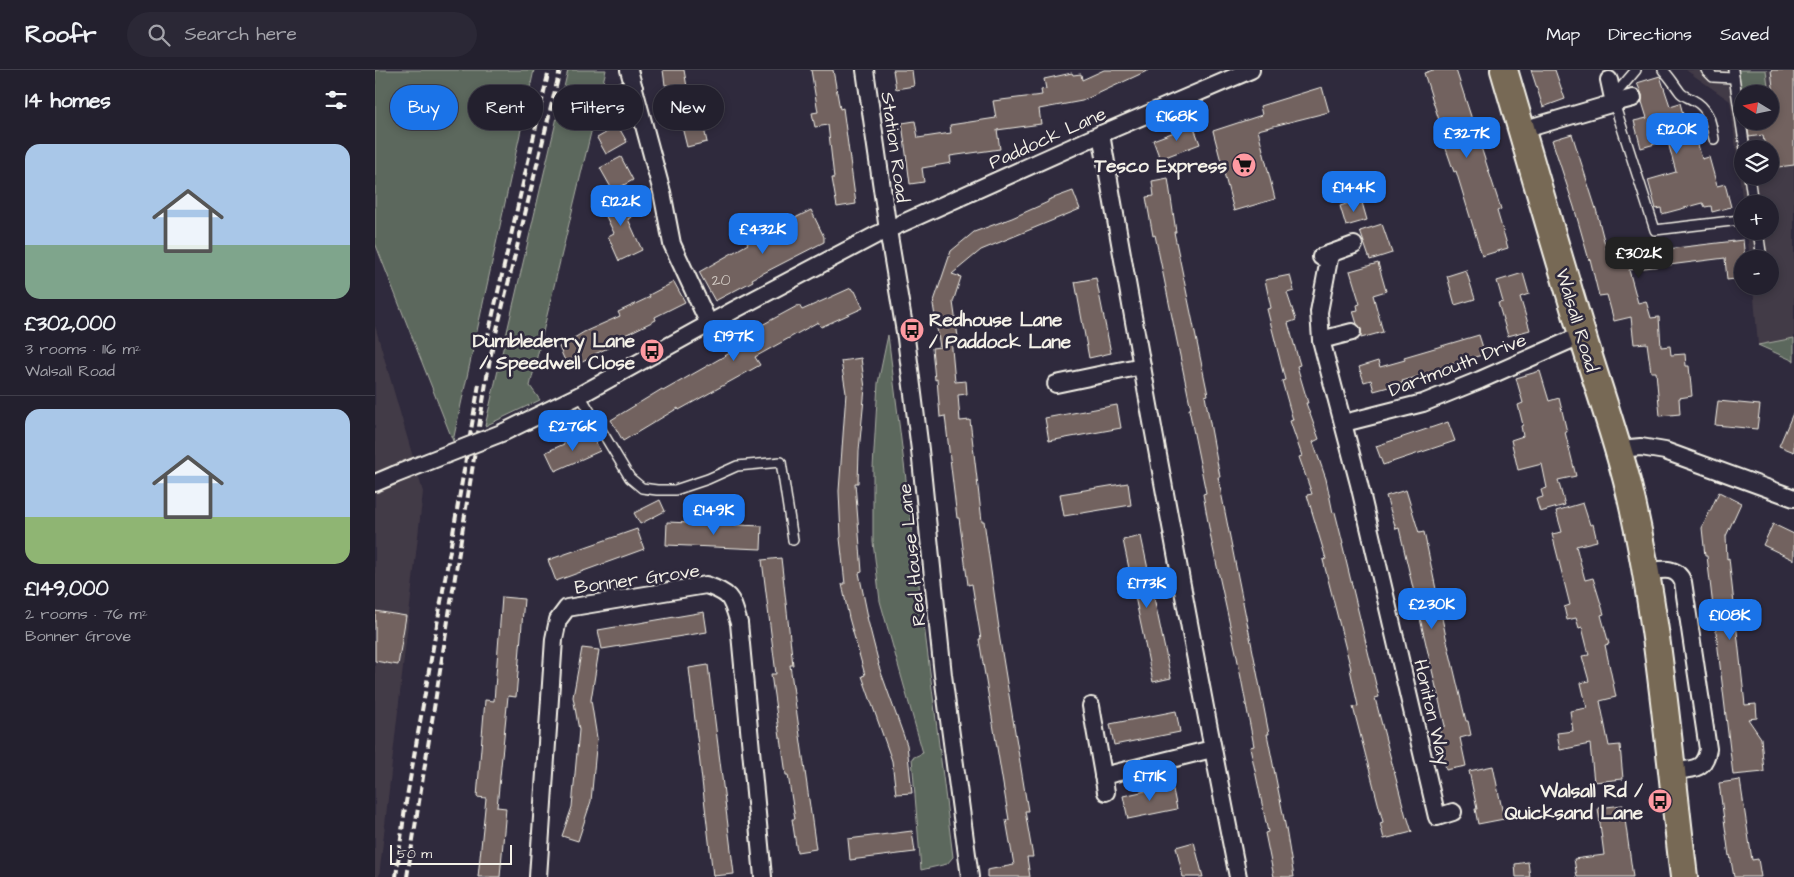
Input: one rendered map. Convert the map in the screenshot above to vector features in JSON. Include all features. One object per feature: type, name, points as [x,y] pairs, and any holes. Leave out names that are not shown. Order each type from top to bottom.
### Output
[{"type":"main road","name":"Walsall Road","points":[[1504,70],[1618,450],[1646,572],[1656,636],[1684,877]]},
{"type":"street","points":[[629,70],[634,85]]},
{"type":"street","name":"Station Road","points":[[865,70],[888,230]]},
{"type":"street","name":"Paddock Lane","points":[[375,483],[504,432],[580,395],[709,324],[888,230],[1101,134],[1251,70]]},
{"type":"street","points":[[1608,75],[1614,100]]},
{"type":"street","points":[[1522,130],[1614,100],[1633,98]]},
{"type":"street","points":[[643,119],[662,192],[672,244],[709,324]]},
{"type":"street","points":[[1101,134],[1212,749],[1238,877]]},
{"type":"street","name":"Red House Lane","points":[[888,230],[906,338],[920,450],[943,675],[970,877]]},
{"type":"street","name":"Honiton Way","points":[[1353,245],[1324,256],[1319,312],[1321,340],[1344,423],[1366,482],[1437,817],[1453,812]]},
{"type":"street","points":[[1321,340],[1352,332]]},
{"type":"street","name":"Dartmouth Drive","points":[[1344,423],[1423,403],[1582,335]]},
{"type":"street","points":[[1056,384],[1142,366]]},
{"type":"street","points":[[1618,450],[1641,447],[1665,451],[1794,498]]},
{"type":"street","points":[[1646,572],[1665,569],[1674,570],[1680,575],[1683,582],[1708,749],[1702,764],[1695,768],[1671,771]]},
{"type":"street","name":"Bonner Grove","points":[[538,877],[554,639],[558,620],[567,608],[707,585],[724,592],[732,602],[739,623],[763,877]]},
{"type":"street","points":[[1091,706],[1104,784],[1212,749]]},
{"type":"lane","points":[[1636,70],[1614,100],[1655,230],[1734,221]]},
{"type":"lane","points":[[1663,70],[1673,79],[1684,96],[1695,100],[1705,108],[1710,117],[1715,139]]},
{"type":"lane","points":[[1706,70],[1713,77],[1734,74],[1744,140]]},
{"type":"lane","points":[[580,395],[629,478],[642,488],[675,490],[708,479],[737,466],[781,462],[793,540]]},
{"type":"shaded area","points":[[1686,70],[1794,70],[1794,361],[1758,345],[1754,295],[1779,295],[1779,250],[1749,250],[1748,240],[1779,240],[1779,195],[1742,195],[1741,185],[1779,185],[1779,140],[1735,140],[1730,101]]},
{"type":"shaded area","points":[[375,326],[423,492],[379,877],[375,877]]},
{"type":"green space","points":[[375,70],[534,70],[531,85],[468,85],[468,130],[521,130],[453,441],[375,243]]},
{"type":"green space","points":[[568,70],[606,70],[602,85],[565,85]]},
{"type":"green space","points":[[1737,70],[1766,70],[1768,85],[1739,85]]},
{"type":"green space","points":[[554,130],[592,130],[530,386],[540,400],[485,426]]},
{"type":"green space","points":[[888,335],[953,857],[947,864],[921,870],[912,758],[923,753],[880,601],[873,542],[873,468],[878,383]]},
{"type":"green space","points":[[1794,338],[1794,361],[1758,345]]},
{"type":"building","points":[[663,70],[684,70],[687,85],[665,85]]},
{"type":"building","points":[[811,70],[833,70],[840,109],[843,108],[856,204],[837,207],[832,178],[834,178],[828,125],[815,127],[812,113],[818,112]]},
{"type":"building","points":[[893,70],[912,70],[914,86],[896,89]]},
{"type":"building","points":[[1104,70],[1149,70],[1082,101],[1039,109],[1041,124],[997,130],[1000,149],[950,156],[951,163],[922,168],[924,182],[910,184],[902,123],[915,121],[918,138],[951,133],[950,125],[996,118],[993,101],[1042,95],[1041,90],[1046,89],[1044,79],[1072,73],[1073,75],[1081,74],[1082,80]]},
{"type":"building","points":[[1433,70],[1456,70],[1501,209],[1497,211],[1508,248],[1482,256],[1456,171],[1454,172],[1444,143],[1446,142],[1424,73]]},
{"type":"building","points":[[1531,70],[1555,70],[1565,99],[1543,107]]},
{"type":"building","points":[[1771,70],[1794,70],[1794,165],[1779,167],[1779,140],[1764,140],[1763,135],[1749,137],[1748,130],[1779,130],[1779,85],[1773,85]]},
{"type":"building","points":[[1660,76],[1670,106],[1680,103],[1690,140],[1696,138],[1702,159],[1709,157],[1717,186],[1725,184],[1731,207],[1712,212],[1711,206],[1705,207],[1703,203],[1662,214],[1661,208],[1656,209],[1648,180],[1676,172],[1668,142],[1641,148],[1634,121],[1647,118],[1642,95],[1637,83]]},
{"type":"building","name":"Tesco Express","points":[[1322,87],[1329,112],[1258,130],[1275,199],[1234,211],[1213,131],[1262,115],[1260,106]]},
{"type":"building","points":[[1193,125],[1200,144],[1160,159],[1153,140]]},
{"type":"building","points":[[611,130],[620,130],[627,142],[606,154],[597,138]]},
{"type":"building","points":[[683,130],[704,130],[707,142],[687,147]]},
{"type":"building","points":[[1572,134],[1596,209],[1608,256],[1743,240],[1744,250],[1734,250],[1734,279],[1727,280],[1725,258],[1629,270],[1638,303],[1646,301],[1651,318],[1659,317],[1661,347],[1670,346],[1671,355],[1685,354],[1686,366],[1689,366],[1692,396],[1679,398],[1680,414],[1660,416],[1656,372],[1651,372],[1647,343],[1634,344],[1631,317],[1614,321],[1607,295],[1599,296],[1590,259],[1552,140]]},
{"type":"building","points":[[621,157],[633,180],[613,191],[600,168]]},
{"type":"building","points":[[1168,178],[1176,232],[1174,232],[1208,395],[1205,396],[1220,477],[1218,477],[1269,734],[1267,734],[1294,877],[1274,877],[1265,833],[1268,832],[1250,747],[1254,746],[1211,539],[1203,494],[1206,493],[1189,409],[1191,409],[1155,235],[1153,236],[1146,197],[1154,196],[1152,181]]},
{"type":"building","points":[[1073,191],[1080,209],[981,250],[952,274],[961,277],[953,302],[958,337],[951,338],[955,382],[966,381],[967,394],[958,395],[960,421],[970,420],[982,521],[984,521],[998,628],[1028,811],[1025,811],[1033,857],[1027,857],[1030,877],[987,877],[987,870],[1014,865],[1006,820],[1009,820],[979,639],[981,639],[972,584],[968,585],[959,518],[957,518],[945,416],[940,417],[932,348],[940,347],[933,304],[951,251],[974,232],[1012,218],[1048,202],[1048,200]]},
{"type":"building","points":[[622,193],[633,216],[628,219],[642,250],[619,261],[608,236],[614,233],[600,204]]},
{"type":"building","points":[[1361,199],[1367,220],[1346,226],[1340,206]]},
{"type":"building","points":[[811,210],[824,237],[824,242],[752,279],[753,281],[715,301],[699,272],[748,244],[747,242]]},
{"type":"building","points":[[1382,224],[1392,253],[1370,260],[1360,231]]},
{"type":"building","points":[[1378,263],[1386,291],[1373,295],[1383,332],[1361,338],[1361,329],[1357,324],[1353,311],[1358,310],[1357,305],[1360,304],[1350,271]]},
{"type":"building","points":[[1466,270],[1475,299],[1455,305],[1447,276]]},
{"type":"building","points":[[1523,273],[1529,294],[1520,297],[1530,330],[1508,336],[1498,303],[1503,302],[1497,281]]},
{"type":"building","points":[[1290,275],[1294,291],[1287,293],[1296,320],[1288,323],[1300,365],[1297,366],[1308,403],[1306,403],[1319,439],[1313,442],[1326,479],[1333,513],[1335,512],[1379,697],[1375,698],[1406,817],[1412,832],[1384,839],[1380,823],[1383,822],[1353,707],[1358,706],[1351,669],[1323,560],[1326,559],[1307,495],[1312,494],[1299,457],[1302,456],[1290,421],[1293,420],[1282,381],[1285,380],[1267,309],[1271,308],[1265,280]]},
{"type":"building","points":[[1096,278],[1111,353],[1089,358],[1075,282]]},
{"type":"building","points":[[674,282],[685,302],[655,317],[656,320],[625,335],[627,339],[595,354],[595,356],[578,364],[575,358],[566,363],[559,347],[584,332],[620,316],[618,312],[650,297],[649,295]]},
{"type":"building","points":[[851,288],[855,291],[863,308],[821,327],[818,322],[755,357],[760,365],[679,410],[678,408],[623,441],[611,420],[662,389],[663,391],[751,341],[747,333],[799,305],[802,310]]},
{"type":"building","points":[[1479,335],[1485,354],[1440,368],[1440,371],[1374,391],[1371,380],[1364,382],[1359,367],[1378,361],[1380,367],[1405,360],[1404,357]]},
{"type":"building","points":[[861,358],[865,388],[858,483],[855,483],[862,572],[859,573],[878,664],[907,745],[912,793],[896,794],[892,761],[862,676],[865,675],[849,618],[842,584],[845,584],[840,538],[839,491],[846,393],[841,361]]},
{"type":"building","points":[[1540,371],[1549,401],[1559,398],[1576,476],[1558,480],[1565,505],[1540,512],[1536,499],[1543,497],[1541,490],[1547,488],[1542,464],[1518,470],[1511,440],[1523,436],[1521,426],[1523,425],[1518,405],[1523,403],[1516,378]]},
{"type":"building","points":[[1718,401],[1760,405],[1757,429],[1715,425]]},
{"type":"building","points":[[1117,405],[1121,428],[1049,441],[1045,418]]},
{"type":"building","points":[[1794,411],[1794,452],[1779,446]]},
{"type":"building","points":[[1448,422],[1455,441],[1383,465],[1376,446]]},
{"type":"building","points":[[591,432],[600,451],[555,471],[546,452]]},
{"type":"building","points":[[1128,483],[1131,505],[1064,516],[1060,494]]},
{"type":"building","points":[[1406,490],[1419,533],[1424,532],[1446,637],[1471,735],[1460,738],[1466,766],[1446,770],[1439,727],[1445,726],[1399,528],[1396,529],[1386,496]]},
{"type":"building","points":[[1719,492],[1741,503],[1726,536],[1727,559],[1729,558],[1745,705],[1756,704],[1757,718],[1748,719],[1761,738],[1764,772],[1733,775],[1702,528]]},
{"type":"building","points":[[660,500],[665,511],[640,524],[634,513]]},
{"type":"building","points":[[1583,503],[1590,525],[1593,524],[1597,541],[1576,546],[1585,580],[1593,578],[1604,614],[1601,615],[1609,644],[1605,645],[1616,697],[1600,701],[1609,746],[1620,745],[1623,779],[1594,782],[1590,744],[1560,750],[1557,733],[1573,731],[1570,711],[1587,708],[1581,683],[1589,681],[1582,656],[1589,655],[1582,627],[1579,628],[1576,618],[1567,620],[1564,607],[1570,605],[1552,534],[1562,532],[1556,511]]},
{"type":"building","points":[[667,522],[762,526],[761,549],[666,545]]},
{"type":"building","points":[[1773,524],[1794,534],[1794,560],[1763,545]]},
{"type":"building","points":[[637,529],[644,549],[556,581],[548,560]]},
{"type":"building","points":[[1141,536],[1171,678],[1153,682],[1123,540]]},
{"type":"building","points":[[781,558],[793,665],[790,665],[816,849],[797,852],[792,819],[795,819],[788,775],[786,775],[771,674],[776,674],[762,560]]},
{"type":"building","points":[[502,597],[524,599],[516,697],[508,696],[497,807],[506,808],[500,877],[478,877],[486,798],[477,797],[485,700],[494,701]]},
{"type":"building","points":[[375,611],[406,616],[398,665],[375,661]]},
{"type":"building","points":[[704,612],[707,632],[602,649],[598,630]]},
{"type":"building","points":[[582,648],[599,650],[591,700],[597,738],[591,801],[578,841],[562,836],[572,807],[579,730],[573,697]]},
{"type":"building","points":[[708,665],[734,874],[713,876],[689,668]]},
{"type":"building","points":[[1176,711],[1180,732],[1114,745],[1110,724]]},
{"type":"building","points":[[1493,766],[1504,819],[1478,824],[1475,809],[1477,809],[1469,771]]},
{"type":"building","points":[[1740,780],[1752,860],[1758,859],[1761,877],[1734,877],[1729,856],[1719,783]]},
{"type":"building","points":[[1172,785],[1177,809],[1128,819],[1123,796]]},
{"type":"building","points":[[1623,805],[1633,877],[1577,877],[1574,859],[1604,855],[1598,808]]},
{"type":"building","points":[[912,831],[915,852],[850,860],[848,839]]},
{"type":"building","points":[[1194,842],[1203,877],[1183,877],[1176,847]]},
{"type":"building","points":[[1528,862],[1530,877],[1516,877],[1515,864]]},
{"type":"railway","points":[[487,340],[549,70]]},
{"type":"railway","points":[[407,877],[490,358],[560,70]]},
{"type":"railway","points":[[396,877],[405,808],[479,384]]},
{"type":"place","name":"Tesco Express","points":[[1244,165]]},
{"type":"place","name":"Redhouse Lane / Paddock Lane","points":[[912,330]]},
{"type":"place","name":"Dumblederry Lane / Speedwell Close","points":[[652,351]]},
{"type":"place","name":"Walsall Rd / Quicksand Lane","points":[[1660,801]]}]
